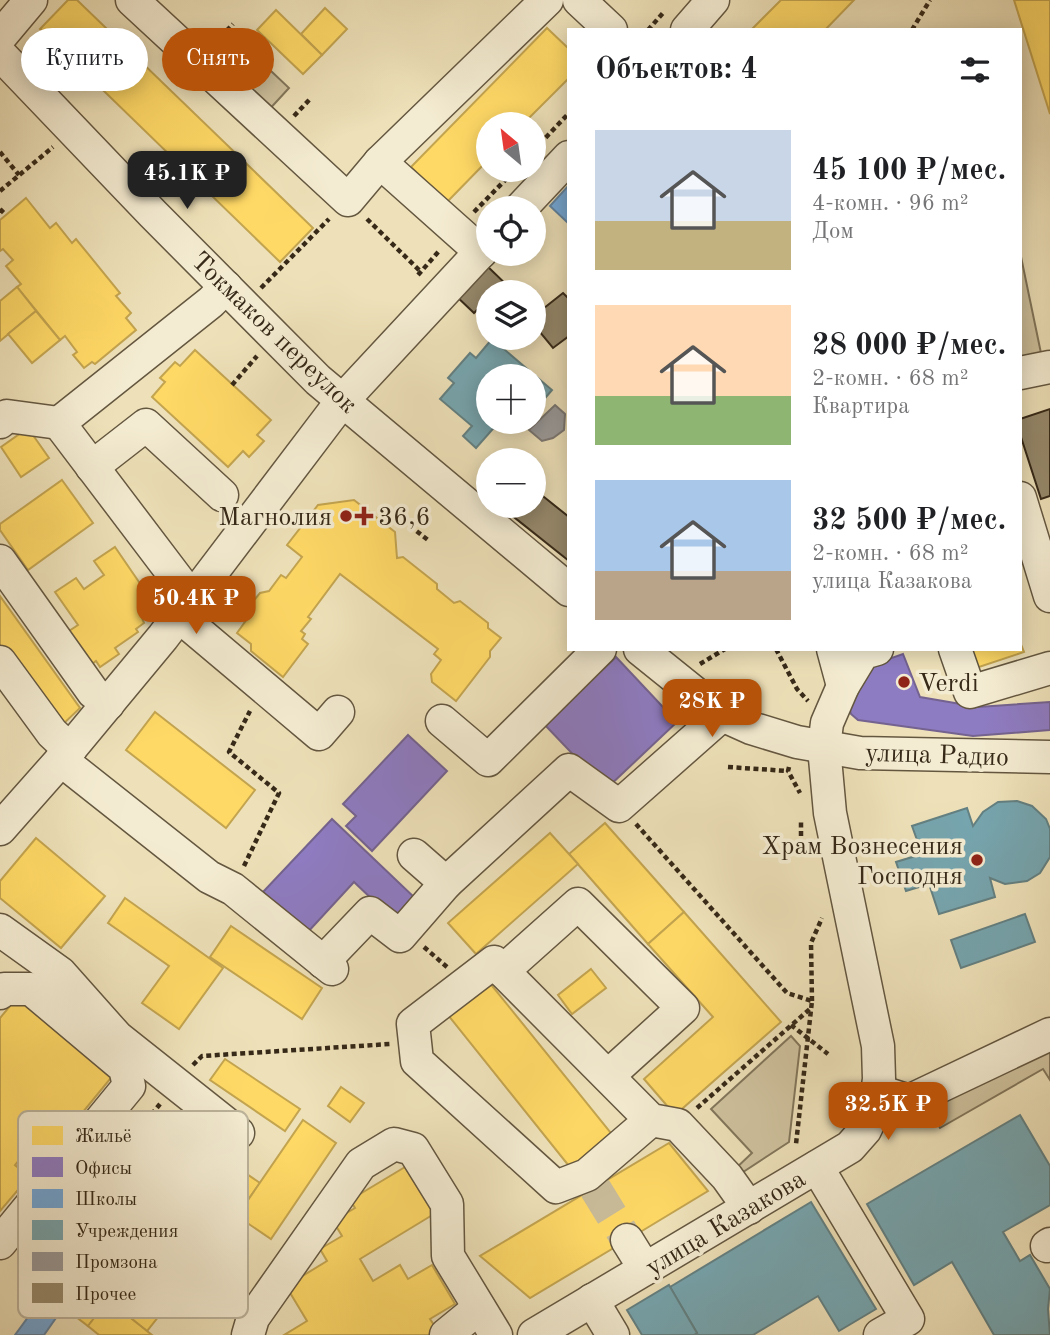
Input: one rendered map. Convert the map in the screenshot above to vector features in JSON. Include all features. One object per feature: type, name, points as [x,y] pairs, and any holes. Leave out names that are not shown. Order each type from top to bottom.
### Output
[{"type":"street","points":[[0,37],[31,0]]},
{"type":"street","points":[[132,0],[348,200],[380,162],[547,0]]},
{"type":"street","points":[[579,0],[609,28]]},
{"type":"street","points":[[689,28],[713,0]]},
{"type":"street","name":"Токмаков переулок","points":[[0,54],[241,290],[318,380],[567,588]]},
{"type":"street","points":[[533,196],[567,160]]},
{"type":"street","points":[[380,162],[476,241]]},
{"type":"street","points":[[0,829],[108,704],[342,401],[476,257]]},
{"type":"street","points":[[59,423],[211,302],[241,290]]},
{"type":"street","points":[[1022,373],[1050,367]]},
{"type":"street","points":[[2,415],[59,423],[181,584],[187,605],[263,685],[319,734],[338,712]]},
{"type":"street","points":[[92,467],[146,425],[222,495]]},
{"type":"street","points":[[1022,507],[1050,596]]},
{"type":"street","points":[[0,561],[93,692],[108,704]]},
{"type":"street","points":[[442,721],[488,760],[598,651]]},
{"type":"street","points":[[642,651],[722,715],[751,729],[825,735],[843,686],[863,653],[870,651]]},
{"type":"street","points":[[834,651],[843,686]]},
{"type":"street","points":[[956,651],[970,692],[1050,667]]},
{"type":"street","points":[[0,662],[66,755],[209,877],[233,889],[328,966],[370,913],[400,936],[446,883],[569,770],[619,806],[722,715]]},
{"type":"street","name":"улица Радио","points":[[825,735],[860,753],[1050,757]]},
{"type":"street","name":"улица Казакова","points":[[534,1335],[850,1147],[865,1130],[878,1091],[878,1046],[830,813],[825,735]]},
{"type":"street","points":[[414,855],[446,883]]},
{"type":"street","points":[[503,971],[578,904],[683,1008],[608,1076]]},
{"type":"street","points":[[0,930],[60,973],[117,1037],[210,1111]]},
{"type":"street","points":[[664,1122],[591,1181],[556,1187],[417,1061],[413,1024],[494,962],[608,1076],[664,1122],[727,1177],[749,1208]]},
{"type":"street","points":[[0,993],[4,989],[31,989],[125,1068],[129,1086],[108,1111]]},
{"type":"street","points":[[878,1091],[909,1101],[1050,1034]]},
{"type":"street","points":[[238,1330],[253,1318],[361,1164],[394,1144],[413,1149],[447,1204],[448,1255],[496,1335]]},
{"type":"street","points":[[817,1167],[908,1319],[880,1335]]},
{"type":"street","points":[[0,1243],[18,1221]]},
{"type":"street","points":[[627,1240],[645,1269]]},
{"type":"street","points":[[592,1300],[613,1335]]},
{"type":"street","points":[[446,1335],[479,1308]]},
{"type":"path","points":[[913,28],[930,0]]},
{"type":"path","points":[[546,137],[567,115]]},
{"type":"path","points":[[0,191],[59,142]]},
{"type":"path","points":[[0,152],[19,175]]},
{"type":"path","points":[[241,290],[348,200],[421,272]]},
{"type":"path","points":[[0,209],[6,215]]},
{"type":"path","points":[[232,385],[261,352]]},
{"type":"path","points":[[410,526],[429,540]]},
{"type":"path","points":[[697,666],[722,651]]},
{"type":"path","points":[[777,651],[825,735]]},
{"type":"path","points":[[233,889],[279,793],[229,752],[263,685]]},
{"type":"path","points":[[728,767],[788,771],[802,796]]},
{"type":"path","points":[[619,806],[787,993],[812,1004]]},
{"type":"path","points":[[800,853],[801,807]]},
{"type":"path","points":[[796,1144],[812,1004],[811,943],[822,918]]},
{"type":"path","points":[[405,930],[466,984]]},
{"type":"path","points":[[664,1122],[791,1025],[812,1004]]},
{"type":"path","points":[[791,1025],[828,1054]]},
{"type":"path","points":[[154,1111],[202,1056],[414,1043]]},
{"type":"shaded area","points":[[274,74],[289,88],[266,113],[243,91],[274,91]]},
{"type":"shaded area","points":[[1022,262],[1042,358],[1022,362]]},
{"type":"shaded area","points":[[791,1036],[800,1046],[789,1142],[737,1176],[732,1172],[752,1153],[711,1109]]},
{"type":"shaded area","points":[[1050,1045],[1050,1080],[1043,1069],[940,1128],[926,1103]]},
{"type":"building: Жильё","points":[[68,0],[77,0],[106,28],[41,28]]},
{"type":"building: Жильё","points":[[781,0],[854,0],[827,28],[753,28]]},
{"type":"building: Жильё","points":[[1014,0],[1050,0],[1050,114]]},
{"type":"building: Жильё","points":[[325,8],[347,29],[322,55],[301,34]]},
{"type":"building: Жильё","points":[[276,10],[322,55],[303,74],[274,46],[274,28],[259,28]]},
{"type":"building: Жильё","points":[[547,28],[567,47],[567,80],[535,112],[476,112],[476,172],[447,202],[411,167]]},
{"type":"building: Жильё","points":[[148,69],[162,82],[162,91],[171,91],[313,228],[280,262],[104,91],[148,91]]},
{"type":"building: Жильё","points":[[26,198],[50,228],[56,223],[72,243],[76,239],[120,293],[116,296],[131,313],[126,318],[136,330],[95,364],[92,362],[84,368],[73,355],[77,352],[65,336],[60,340],[17,287],[21,284],[6,266],[13,260],[3,249],[0,251],[0,220]]},
{"type":"building: Жильё","points":[[17,287],[36,311],[0,341],[0,301]]},
{"type":"building: Жильё","points":[[36,311],[60,340],[32,363],[8,334]]},
{"type":"building: Жильё","points":[[195,350],[271,420],[257,435],[264,441],[249,457],[243,451],[228,467],[152,397],[165,382],[160,378],[175,362],[180,366]]},
{"type":"building: Жильё","points":[[28,428],[49,458],[21,477],[1,447]]},
{"type":"building: Жильё","points":[[62,480],[93,523],[28,570],[0,530],[0,524]]},
{"type":"building: Жильё","points":[[354,500],[395,532],[397,558],[403,557],[437,584],[437,589],[454,603],[460,601],[488,623],[488,628],[501,638],[456,701],[432,682],[431,674],[441,660],[434,654],[438,649],[340,574],[308,617],[311,619],[301,631],[305,634],[302,639],[308,644],[283,677],[251,651],[251,644],[237,633],[247,619],[245,611],[260,593],[269,591],[281,575],[286,578],[302,557],[287,545],[318,505]]},
{"type":"building: Жильё","points":[[115,547],[154,604],[140,613],[144,623],[136,629],[138,632],[115,648],[119,654],[100,667],[96,661],[92,664],[69,631],[78,625],[55,592],[76,578],[84,589],[104,575],[94,561]]},
{"type":"building: Жильё","points":[[0,596],[80,708],[58,729],[0,648]]},
{"type":"building: Жильё","points":[[1022,647],[1024,652],[976,668],[971,651],[1022,651]]},
{"type":"building: Жильё","points":[[155,712],[255,790],[226,828],[126,750]]},
{"type":"building: Жильё","points":[[605,823],[684,912],[648,944],[569,854]]},
{"type":"building: Жильё","points":[[550,833],[578,864],[476,954],[448,923]]},
{"type":"building: Жильё","points":[[36,838],[105,896],[61,948],[0,898],[0,881]]},
{"type":"building: Жильё","points":[[125,898],[223,968],[179,1029],[142,1003],[169,966],[108,923]]},
{"type":"building: Жильё","points":[[684,912],[781,1022],[675,1115],[644,1079],[713,1017],[648,944]]},
{"type":"building: Жильё","points":[[231,926],[322,988],[302,1019],[210,957]]},
{"type":"building: Жильё","points":[[591,969],[606,988],[572,1014],[558,995]]},
{"type":"building: Жильё","points":[[489,982],[615,1138],[573,1171],[448,1015]]},
{"type":"building: Жильё","points":[[20,994],[115,1073],[84,1111],[18,1111],[18,1161],[15,1165],[18,1168],[18,1190],[0,1211],[0,1018]]},
{"type":"building: Жильё","points":[[225,1059],[300,1109],[285,1131],[210,1080]]},
{"type":"building: Жильё","points":[[341,1087],[364,1103],[350,1122],[328,1106]]},
{"type":"building: Жильё","points":[[303,1120],[336,1143],[271,1239],[248,1223],[248,1200]]},
{"type":"building: Жильё","points":[[669,1143],[708,1191],[530,1298],[480,1256]]},
{"type":"building: Жильё","points":[[405,1167],[434,1214],[360,1259],[373,1281],[400,1265],[408,1279],[432,1265],[455,1304],[430,1319],[434,1325],[429,1335],[284,1335],[307,1321],[286,1286],[327,1261],[320,1249],[342,1236],[333,1221],[355,1208],[350,1200]]},
{"type":"building: Жильё","points":[[248,1175],[260,1183],[248,1200]]},
{"type":"building: Жильё","points":[[78,1318],[94,1318],[88,1326]]},
{"type":"building: Жильё","points":[[94,1318],[131,1318],[152,1335],[99,1335],[88,1326]]},
{"type":"building: Жильё","points":[[131,1318],[157,1318],[147,1331]]},
{"type":"building: Офисы","points":[[903,654],[920,697],[978,707],[1050,702],[1050,730],[973,736],[858,720],[851,714],[846,695],[877,663]]},
{"type":"building: Офисы","points":[[616,657],[677,722],[606,789],[544,724]]},
{"type":"building: Офисы","points":[[408,735],[447,771],[372,851],[346,826],[356,816],[343,804]]},
{"type":"building: Офисы","points":[[332,819],[416,899],[395,921],[354,882],[306,934],[263,892]]},
{"type":"building: Школы","points":[[567,187],[567,222],[550,206]]},
{"type":"building: Школы","points":[[27,1318],[56,1318],[44,1335],[15,1335]]},
{"type":"building: Учреждения","points":[[483,350],[505,350],[521,364],[476,364],[476,434],[488,434],[476,448],[463,436],[472,426],[440,399],[454,383],[448,378],[470,353],[476,358]]},
{"type":"building: Учреждения","points":[[546,385],[552,390],[546,397]]},
{"type":"building: Учреждения","name":"Храм Вознесения Господня","points":[[1017,801],[1032,806],[1046,819],[1050,829],[1050,857],[1040,873],[1027,881],[1005,884],[990,878],[995,897],[939,914],[929,884],[906,891],[896,862],[922,854],[912,826],[967,808],[973,826],[983,812],[998,802]]},
{"type":"building: Учреждения","points":[[1025,914],[1035,942],[961,968],[951,940]]},
{"type":"building: Учреждения","points":[[1020,1115],[1050,1166],[1050,1205],[1003,1232],[1020,1261],[1030,1255],[1050,1289],[1050,1335],[994,1335],[952,1262],[914,1285],[867,1204]]},
{"type":"building: Учреждения","points":[[811,1202],[876,1309],[839,1331],[818,1296],[753,1335],[694,1335],[697,1333],[670,1287]]},
{"type":"building: Учреждения","points":[[669,1285],[697,1333],[642,1335],[627,1310]]},
{"type":"building: Промзона","points":[[555,405],[565,414],[564,430],[553,438],[542,441],[534,434],[546,434],[546,414]]},
{"type":"building: Прочее","points":[[481,266],[487,266],[502,280],[476,280],[474,313],[454,294]]},
{"type":"building: Прочее","points":[[563,293],[567,297],[567,338],[553,348],[546,340],[546,306]]},
{"type":"building: Прочее","points":[[1050,409],[1050,496],[1041,499],[1022,440],[1022,418]]},
{"type":"building: Прочее","points":[[546,499],[567,515],[567,559],[515,518],[546,518]]},
{"type":"tunnel","points":[[595,1188],[627,1240]]},
{"type":"place","name":"Магнолия","points":[[346,516]]},
{"type":"place","name":"36,6","points":[[364,516]]},
{"type":"place","name":"Verdi","points":[[904,682]]},
{"type":"place","name":"Храм Вознесения Господня","points":[[977,860]]}]
